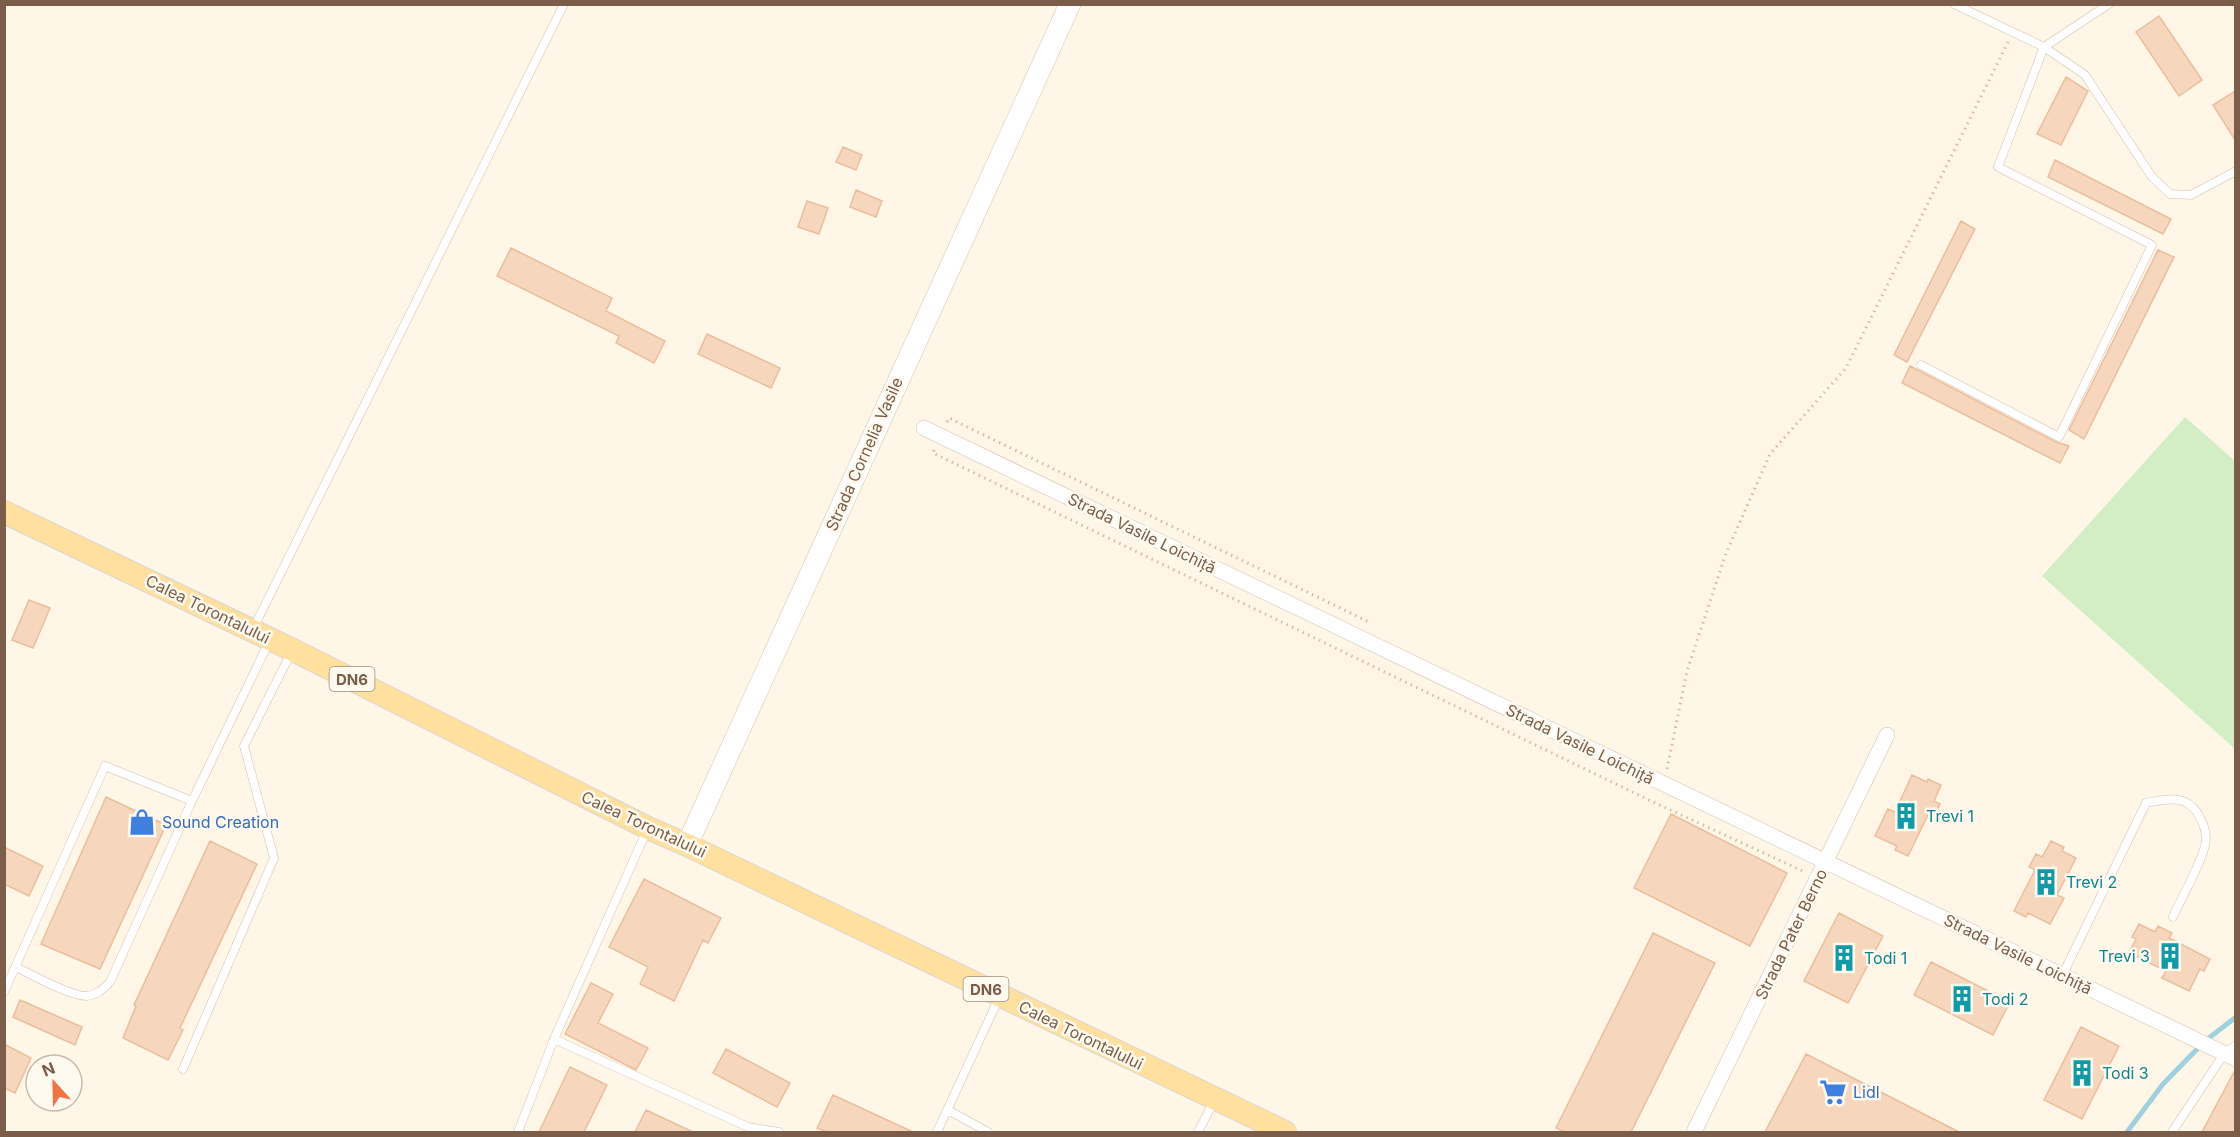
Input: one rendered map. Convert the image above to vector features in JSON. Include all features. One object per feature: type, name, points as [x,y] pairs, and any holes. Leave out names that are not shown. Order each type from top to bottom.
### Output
[{"type":"main road","name":"Calea Torontalului","points":[[8,517],[262,635],[648,828],[1285,1132]]},
{"type":"street","name":"Strada Cornelia Vasile","points":[[687,845],[1070,4]]},
{"type":"street","name":"Strada Vasile Loichiță","points":[[924,428],[2192,1039],[2227,1052]]},
{"type":"street","name":"Strada Pater Berno","points":[[1694,1132],[1887,735]]},
{"type":"lane","points":[[16,967],[75,994],[87,996],[100,992],[110,982],[192,801],[262,635],[564,4]]},
{"type":"lane","points":[[1954,4],[2044,47],[2085,75],[2152,177],[2169,194],[2191,195],[2235,171]]},
{"type":"lane","points":[[1921,365],[2060,437],[2152,245],[1998,167],[2044,47],[2109,4]]},
{"type":"lane","points":[[183,1069],[274,858],[244,746],[293,650]]},
{"type":"lane","points":[[4,993],[105,766],[192,801]]},
{"type":"lane","points":[[2062,976],[2146,803],[2164,800],[2183,801],[2197,811],[2204,827],[2206,846],[2173,917]]},
{"type":"lane","points":[[518,1132],[554,1039],[648,828]]},
{"type":"lane","points":[[937,1132],[1000,996]]},
{"type":"lane","points":[[554,1039],[748,1127],[779,1132]]},
{"type":"lane","points":[[2172,1132],[2227,1052]]},
{"type":"lane","points":[[1198,1132],[1215,1099]]},
{"type":"lane","points":[[948,1110],[988,1132]]},
{"type":"path","points":[[1661,783],[1668,768],[1686,671],[1725,556],[1766,462],[1789,431],[1846,368],[2009,30]]},
{"type":"green space","points":[[2185,417],[2235,461],[2235,749],[2042,576]]},
{"type":"building","points":[[2159,16],[2202,80],[2179,96],[2136,32]]},
{"type":"building","points":[[2066,77],[2088,91],[2061,145],[2037,134]]},
{"type":"building","points":[[2235,91],[2235,140],[2213,105]]},
{"type":"building","points":[[843,147],[862,155],[856,170],[836,162]]},
{"type":"building","points":[[2055,160],[2171,219],[2163,234],[2048,177]]},
{"type":"building","points":[[856,190],[882,201],[876,217],[850,207]]},
{"type":"building","points":[[807,201],[828,208],[819,234],[798,227]]},
{"type":"building","points":[[1961,221],[1975,229],[1907,362],[1894,355]]},
{"type":"building","points":[[511,248],[612,298],[606,311],[665,341],[654,363],[616,343],[619,336],[497,276]]},
{"type":"building","points":[[2158,250],[2174,257],[2084,439],[2069,430]]},
{"type":"building","points":[[707,334],[780,368],[771,388],[698,354]]},
{"type":"building","points":[[1910,366],[2056,442],[2069,446],[2060,463],[1902,383]]},
{"type":"building","points":[[29,600],[50,608],[33,648],[12,640]]},
{"type":"building","name":"Trevi 1","points":[[1912,775],[1941,785],[1934,801],[1940,804],[1933,818],[1928,815],[1908,856],[1895,850],[1897,846],[1875,836],[1888,809],[1895,812]]},
{"type":"building","points":[[106,797],[166,825],[100,969],[41,944]]},
{"type":"building","points":[[1671,814],[1787,873],[1750,946],[1634,888]]},
{"type":"building","points":[[210,841],[257,864],[180,1028],[183,1030],[168,1060],[123,1038],[136,1006],[134,1005]]},
{"type":"building","name":"Trevi 2","points":[[2051,841],[2064,847],[2062,851],[2076,858],[2057,895],[2064,898],[2050,924],[2028,913],[2026,917],[2014,911],[2035,870],[2029,867],[2036,854],[2042,857]]},
{"type":"building","points":[[4,847],[43,866],[29,896],[4,884]]},
{"type":"building","points":[[644,879],[721,918],[708,943],[703,940],[674,1001],[640,984],[648,967],[609,947]]},
{"type":"building","name":"Todi 1","points":[[1839,913],[1883,936],[1848,1003],[1804,981]]},
{"type":"building","name":"Trevi 3","points":[[2139,924],[2155,932],[2158,926],[2172,933],[2169,938],[2210,959],[2204,971],[2200,969],[2189,991],[2162,978],[2166,971],[2129,953],[2136,939],[2132,937]]},
{"type":"building","points":[[1653,933],[1715,963],[1631,1132],[1565,1132],[1556,1128]]},
{"type":"building","name":"Todi 2","points":[[1931,962],[2010,1002],[1993,1035],[1914,995]]},
{"type":"building","points":[[591,983],[613,994],[598,1023],[648,1048],[636,1070],[565,1034]]},
{"type":"building","points":[[20,1000],[82,1027],[75,1045],[13,1017]]},
{"type":"building","name":"Todi 3","points":[[2081,1027],[2119,1046],[2082,1119],[2044,1100]]},
{"type":"building","points":[[4,1044],[24,1054],[24,1073],[15,1093],[4,1088]]},
{"type":"building","points":[[726,1049],[790,1083],[777,1107],[713,1073]]},
{"type":"building","name":"Lidl","points":[[1806,1054],[1959,1132],[1765,1132]]},
{"type":"building","points":[[570,1067],[607,1085],[584,1132],[539,1132]]},
{"type":"building","points":[[2235,1070],[2235,1132],[2202,1132]]},
{"type":"building","points":[[833,1095],[913,1132],[827,1132],[817,1128]]},
{"type":"building","points":[[646,1110],[693,1132],[635,1132]]},
{"type":"waterway","points":[[2127,1132],[2163,1084],[2205,1041],[2236,1017]]},
{"type":"place","name":"Trevi 1","points":[[1906,816]]},
{"type":"place","name":"Sound Creation","points":[[142,822]]},
{"type":"place","name":"Trevi 2","points":[[2046,882]]},
{"type":"place","name":"Trevi 3","points":[[2170,956]]},
{"type":"place","name":"Todi 1","points":[[1844,958]]},
{"type":"place","name":"Todi 2","points":[[1962,999]]},
{"type":"place","name":"Todi 3","points":[[2082,1073]]},
{"type":"place","name":"Lidl","points":[[1833,1092]]}]
